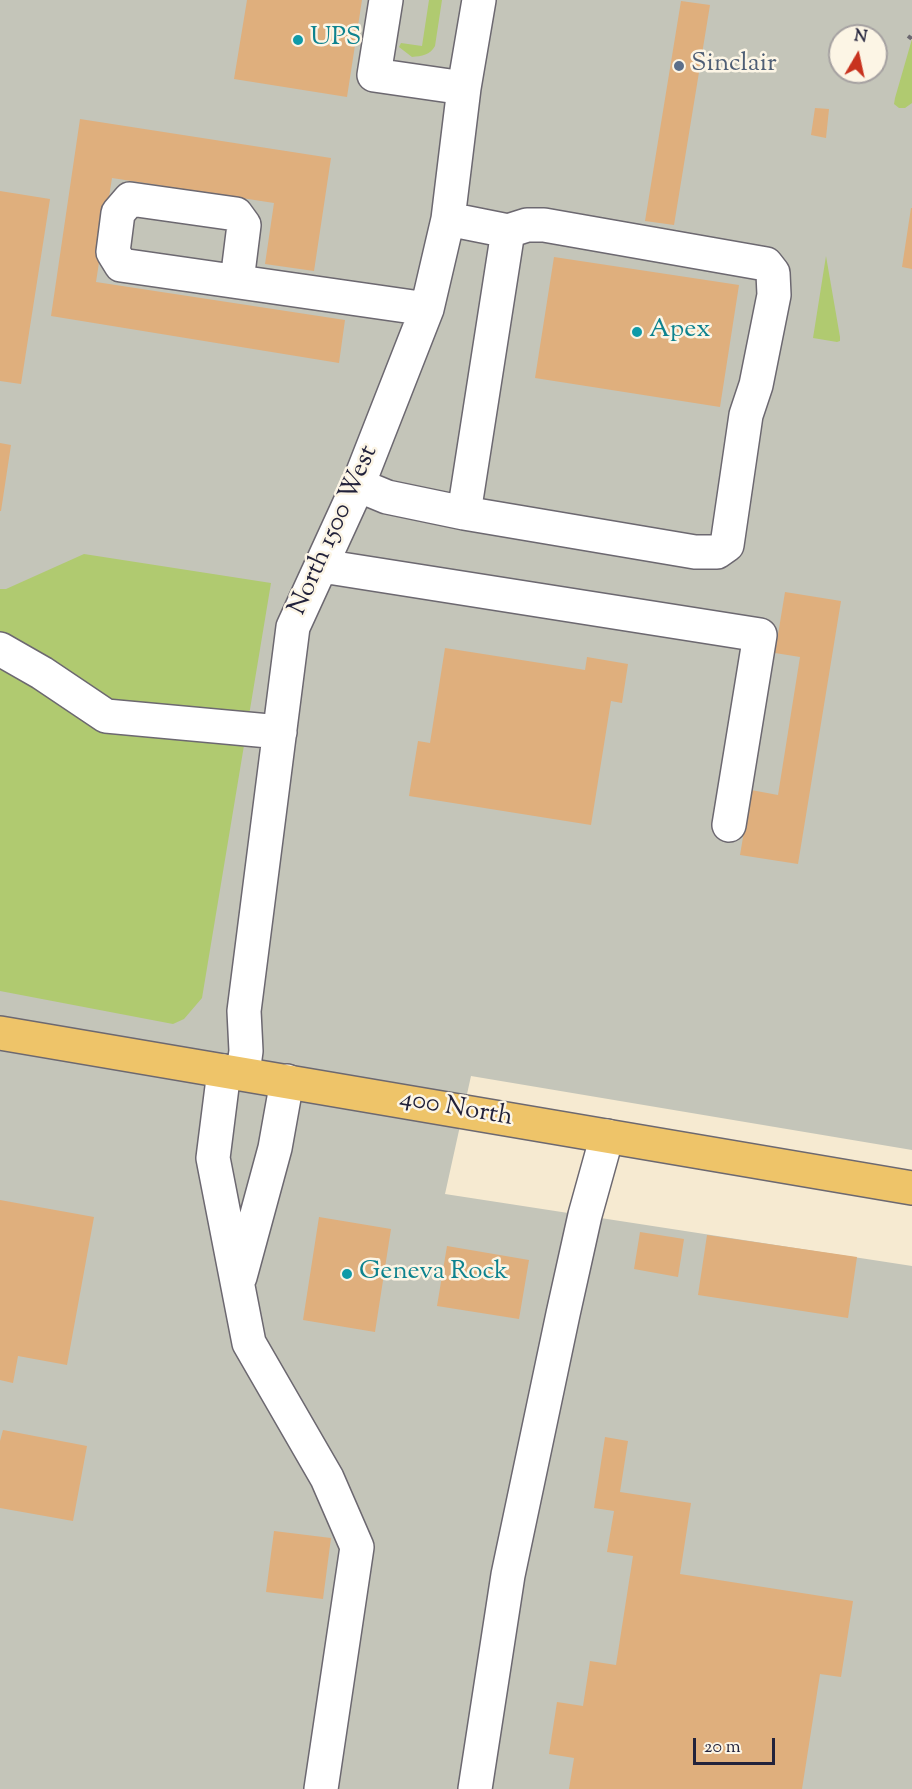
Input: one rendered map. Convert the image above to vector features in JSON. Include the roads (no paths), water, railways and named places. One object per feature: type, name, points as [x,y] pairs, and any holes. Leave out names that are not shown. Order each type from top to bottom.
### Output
[{"type":"main road","name":"400 North","points":[[0,1033],[912,1188]]},
{"type":"street","points":[[386,0],[374,75],[464,88]]},
{"type":"street","name":"North 1500 West","points":[[321,1789],[357,1547],[327,1478],[249,1343],[213,1158],[234,1072],[246,1051],[244,1011],[293,627],[358,485],[427,309],[448,219],[464,88],[479,0]]},
{"type":"street","points":[[358,485],[387,497],[464,513],[695,552],[717,552],[727,545],[746,415],[756,385],[774,295],[772,273],[766,264],[544,225],[527,225],[508,231],[448,219]]},
{"type":"street","points":[[464,513],[508,231]]},
{"type":"street","points":[[237,282],[427,309]]},
{"type":"street","points":[[322,566],[760,635],[729,825]]},
{"type":"street","points":[[0,649],[42,673],[106,716],[280,732]]},
{"type":"street","points":[[238,1284],[274,1148],[287,1081]]},
{"type":"street","points":[[475,1789],[508,1575],[582,1226],[607,1136]]},
{"type":"place","name":"UPS","points":[[298,40]]},
{"type":"place","name":"Sinclair","points":[[679,66]]},
{"type":"place","name":"Apex","points":[[637,332]]},
{"type":"place","name":"Geneva Rock","points":[[347,1274]]}]
